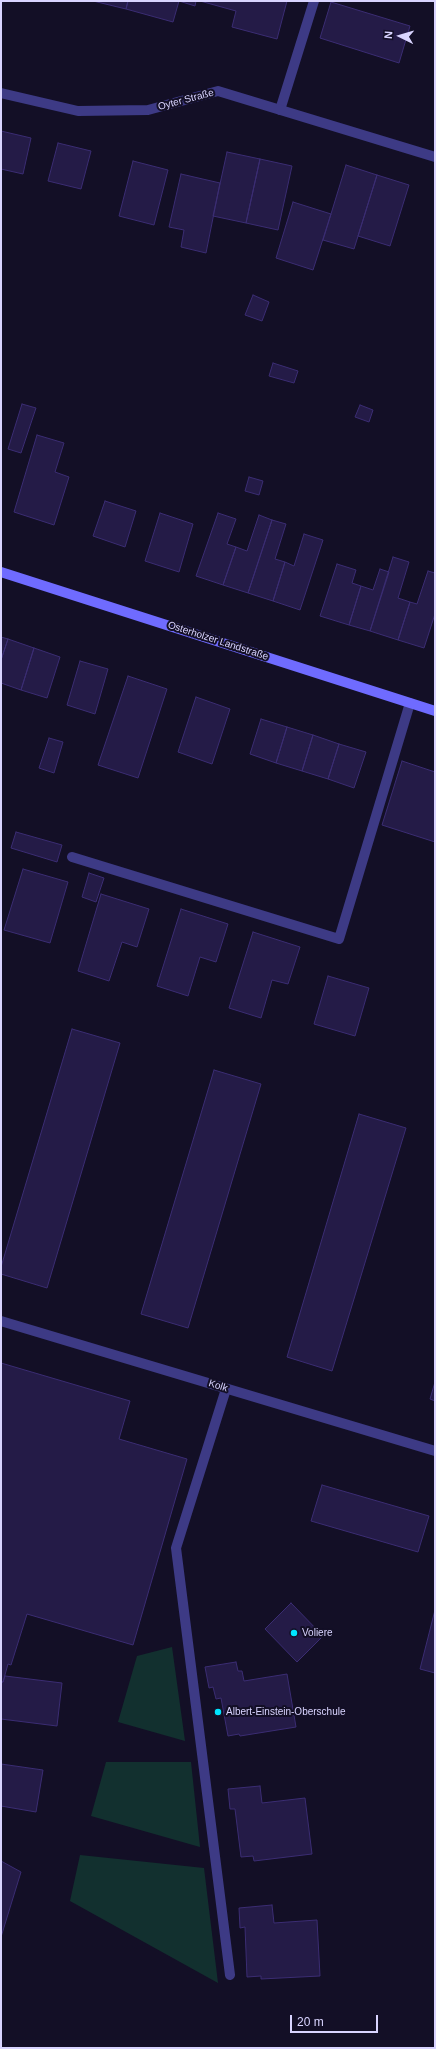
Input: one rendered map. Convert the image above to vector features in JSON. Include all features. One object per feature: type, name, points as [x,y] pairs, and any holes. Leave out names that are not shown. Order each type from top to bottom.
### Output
[{"type":"main road","name":"Osterholzer Landstraße","points":[[1,572],[435,711]]},
{"type":"street","points":[[280,110],[314,1]]},
{"type":"street","name":"Oyter Straße","points":[[1,93],[78,111],[94,111],[148,110],[218,91],[435,157]]},
{"type":"street","points":[[72,857],[339,939],[410,703]]},
{"type":"street","name":"Kolk","points":[[1,1321],[435,1451]]},
{"type":"street","points":[[226,1389],[176,1548],[230,1975]]},
{"type":"green space","points":[[172,1647],[185,1741],[118,1722],[137,1656]]},
{"type":"green space","points":[[106,1762],[191,1762],[200,1847],[91,1816]]},
{"type":"green space","points":[[80,1855],[204,1868],[218,1983],[70,1901]]},
{"type":"building","points":[[93,1],[128,1],[126,9]]},
{"type":"building","points":[[128,1],[179,1],[173,22],[126,9]]},
{"type":"building","points":[[179,1],[196,1],[195,6]]},
{"type":"building","points":[[200,1],[287,1],[277,39],[232,27],[236,11]]},
{"type":"building","points":[[331,2],[410,26],[399,63],[320,38]]},
{"type":"building","points":[[1,131],[31,138],[23,174],[1,169]]},
{"type":"building","points":[[58,143],[91,151],[81,189],[48,181]]},
{"type":"building","points":[[227,152],[260,159],[246,223],[213,216]]},
{"type":"building","points":[[260,159],[292,166],[278,230],[246,223]]},
{"type":"building","points":[[133,161],[168,170],[154,225],[119,216]]},
{"type":"building","points":[[346,165],[377,175],[354,249],[323,240]]},
{"type":"building","points":[[181,174],[220,183],[206,253],[181,247],[184,230],[169,227]]},
{"type":"building","points":[[377,175],[409,185],[390,246],[358,236]]},
{"type":"building","points":[[293,202],[331,214],[313,270],[276,258]]},
{"type":"building","points":[[253,295],[269,302],[262,321],[245,315]]},
{"type":"building","points":[[273,363],[298,371],[294,383],[269,376]]},
{"type":"building","points":[[22,404],[36,408],[21,453],[8,449]]},
{"type":"building","points":[[360,405],[373,410],[369,422],[355,417]]},
{"type":"building","points":[[37,435],[64,443],[55,472],[69,477],[54,525],[14,512]]},
{"type":"building","points":[[249,477],[263,481],[259,495],[245,491]]},
{"type":"building","points":[[105,501],[136,511],[125,547],[93,536]]},
{"type":"building","points":[[160,513],[193,524],[179,572],[145,561]]},
{"type":"building","points":[[218,513],[236,519],[227,544],[236,547],[223,585],[196,576]]},
{"type":"building","points":[[259,515],[272,520],[248,593],[223,585],[236,547],[247,551]]},
{"type":"building","points":[[272,520],[286,524],[275,559],[285,562],[273,601],[248,593]]},
{"type":"building","points":[[304,534],[323,540],[300,610],[273,601],[285,562],[294,566]]},
{"type":"building","points":[[393,557],[409,562],[398,598],[410,602],[398,640],[370,631]]},
{"type":"building","points":[[337,564],[356,570],[352,583],[361,586],[349,625],[320,616]]},
{"type":"building","points":[[380,569],[389,572],[370,631],[349,625],[361,586],[373,590]]},
{"type":"building","points":[[428,571],[435,573],[435,614],[424,648],[398,640],[410,602],[417,604]]},
{"type":"building","points":[[1,637],[8,639],[1,660]]},
{"type":"building","points":[[8,639],[34,648],[21,690],[1,683],[1,660]]},
{"type":"building","points":[[34,648],[60,657],[47,698],[21,690]]},
{"type":"building","points":[[80,661],[108,669],[95,714],[67,705]]},
{"type":"building","points":[[128,676],[167,689],[138,778],[98,765]]},
{"type":"building","points":[[196,697],[230,709],[212,764],[178,752]]},
{"type":"building","points":[[261,719],[287,727],[276,763],[250,754]]},
{"type":"building","points":[[287,727],[313,735],[302,771],[276,763]]},
{"type":"building","points":[[313,735],[339,744],[328,779],[302,771]]},
{"type":"building","points":[[49,738],[63,742],[54,773],[39,768]]},
{"type":"building","points":[[339,744],[366,752],[354,788],[328,779]]},
{"type":"building","points":[[402,761],[435,772],[435,842],[382,825]]},
{"type":"building","points":[[16,832],[62,845],[57,862],[11,848]]},
{"type":"building","points":[[23,869],[68,882],[50,943],[4,930]]},
{"type":"building","points":[[89,873],[104,878],[96,902],[82,897]]},
{"type":"building","points":[[101,894],[149,909],[137,947],[122,942],[109,981],[78,971]]},
{"type":"building","points":[[181,909],[228,924],[216,962],[200,957],[188,996],[157,986]]},
{"type":"building","points":[[253,932],[300,947],[288,984],[272,980],[261,1018],[229,1008]]},
{"type":"building","points":[[328,976],[369,988],[355,1036],[314,1024]]},
{"type":"building","points":[[72,1029],[120,1043],[47,1288],[1,1274],[1,1267]]},
{"type":"building","points":[[214,1070],[261,1084],[188,1328],[141,1314]]},
{"type":"building","points":[[359,1114],[406,1128],[332,1371],[287,1357]]},
{"type":"building","points":[[1,1363],[130,1401],[119,1439],[187,1459],[133,1645],[27,1614],[11,1665],[8,1664],[3,1682],[1,1682]]},
{"type":"building","points":[[435,1382],[435,1401],[430,1399]]},
{"type":"building","points":[[322,1485],[429,1516],[418,1552],[311,1521]]},
{"type":"building","name":"Voliere","points":[[291,1603],[323,1636],[297,1662],[265,1629]]},
{"type":"building","points":[[435,1610],[435,1673],[420,1669]]},
{"type":"building","points":[[236,1662],[238,1671],[242,1671],[244,1681],[287,1674],[296,1727],[240,1736],[239,1734],[228,1736],[221,1698],[216,1699],[213,1687],[209,1688],[205,1667]]},
{"type":"building","points":[[5,1676],[62,1683],[57,1726],[1,1719],[1,1682],[3,1682]]},
{"type":"building","points":[[1,1764],[43,1770],[36,1812],[1,1806]]},
{"type":"building","points":[[260,1786],[262,1803],[305,1798],[312,1854],[254,1861],[253,1856],[241,1857],[235,1809],[230,1809],[228,1789]]},
{"type":"building","points":[[1,1861],[21,1872],[1,1937]]},
{"type":"building","points":[[272,1905],[274,1923],[317,1920],[320,1976],[261,1979],[261,1976],[247,1977],[245,1927],[240,1928],[239,1908]]},
{"type":"place","name":"Voliere","points":[[294,1633]]},
{"type":"place","name":"Albert-Einstein-Oberschule","points":[[218,1712]]}]
